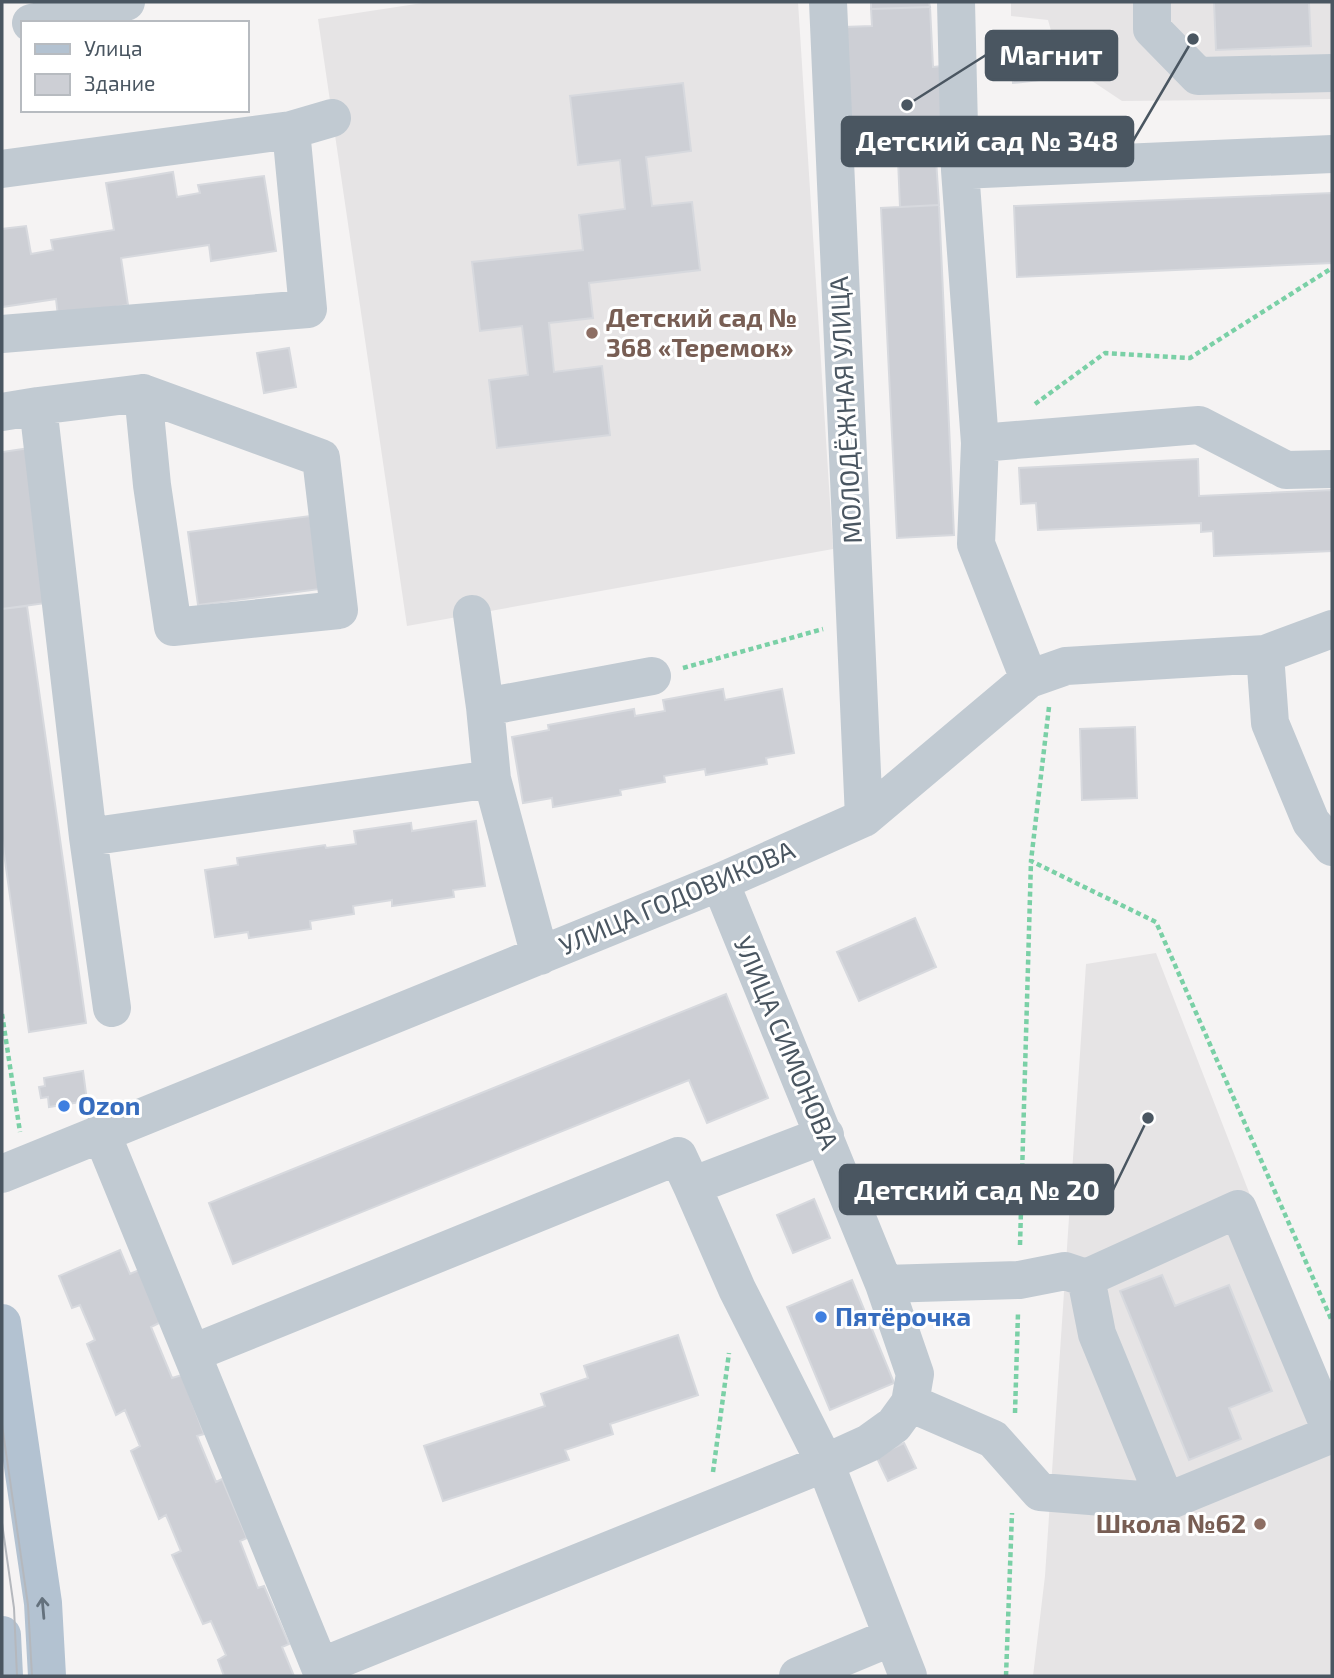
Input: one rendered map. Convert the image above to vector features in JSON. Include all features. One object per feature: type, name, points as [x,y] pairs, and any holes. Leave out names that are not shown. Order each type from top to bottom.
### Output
[{"type":"main road","points":[[2,1323],[43,1603],[47,1676]]},
{"type":"main road","points":[[2,1635],[4,1676]]},
{"type":"street","points":[[40,21],[126,2]]},
{"type":"street","name":"МОЛОДЁЖНАЯ УЛИЦА","points":[[828,2],[864,818]]},
{"type":"street","points":[[956,2],[960,170],[980,443],[976,544],[1040,675]]},
{"type":"street","points":[[1152,2],[1152,29],[1198,76],[1332,73]]},
{"type":"street","points":[[2,29],[21,24]]},
{"type":"street","points":[[2,169],[291,130],[332,118]]},
{"type":"street","points":[[2,334],[308,309],[291,130]]},
{"type":"street","points":[[960,170],[1332,154]]},
{"type":"street","points":[[112,1007],[88,837],[20,409],[143,393],[321,458],[339,610],[173,627],[152,485],[143,393]]},
{"type":"street","points":[[980,443],[1199,425],[1286,470],[1332,469]]},
{"type":"street","points":[[472,614],[492,779],[540,956]]},
{"type":"street","name":"УЛИЦА ГОДОВИКОВА","points":[[14,1169],[720,882],[864,818],[1040,675],[1076,665],[1265,654],[1332,629]]},
{"type":"street","points":[[1265,654],[1270,723],[1311,822],[1332,847]]},
{"type":"street","points":[[485,707],[652,676]]},
{"type":"street","points":[[88,837],[492,779]]},
{"type":"street","name":"УЛИЦА СИМОНОВА","points":[[720,882],[884,1284],[915,1374],[910,1403]]},
{"type":"street","points":[[102,1132],[322,1672],[825,1463],[878,1437],[894,1425],[910,1403],[992,1439],[1040,1492],[1166,1502],[1332,1434],[1238,1209],[1086,1278],[1065,1271],[1019,1280],[884,1284]]},
{"type":"street","points":[[692,1186],[825,1135]]},
{"type":"street","points":[[192,1353],[678,1156],[737,1289],[825,1463],[908,1676]]},
{"type":"street","points":[[1086,1278],[1097,1334],[1166,1502]]},
{"type":"street","points":[[798,1676],[892,1637]]},
{"type":"path","points":[[1032,405],[1105,353],[1189,358],[1332,268]]},
{"type":"path","points":[[652,676],[830,627]]},
{"type":"path","points":[[1040,675],[1049,711],[1031,861],[1156,922],[1332,1321]]},
{"type":"path","points":[[2,1014],[14,1169]]},
{"type":"path","points":[[708,1510],[730,1345]]},
{"type":"shaded area","name":"Детский сад № 368 «Теремок»","points":[[429,2],[798,2],[833,549],[407,626],[318,19]]},
{"type":"shaded area","points":[[1011,2],[1332,2],[1332,99],[1122,101],[1059,59],[1048,20],[1011,16]]},
{"type":"shaded area","points":[[1156,953],[1332,1406],[1332,1676],[1033,1676],[1045,1576],[1086,964]]},
{"type":"building","points":[[871,2],[929,2],[930,7],[871,9]]},
{"type":"building","points":[[1214,2],[1309,3],[1311,46],[1216,50]]},
{"type":"building","points":[[930,7],[933,67],[942,66],[947,159],[936,159],[939,205],[900,207],[898,159],[851,161],[844,27],[872,26],[871,9]]},
{"type":"building","points":[[1035,43],[1039,80],[1013,83],[1010,46]]},
{"type":"building","points":[[683,83],[691,151],[646,157],[652,206],[692,202],[700,270],[589,283],[593,318],[549,323],[554,372],[602,366],[610,435],[497,448],[489,380],[528,375],[522,326],[480,331],[472,262],[583,250],[579,215],[625,209],[620,160],[578,165],[570,96]]},
{"type":"building","points":[[173,172],[177,197],[200,193],[198,185],[264,176],[276,251],[211,261],[209,245],[121,258],[128,305],[58,316],[56,299],[2,307],[2,229],[26,226],[31,254],[53,250],[51,240],[114,230],[106,183]]},
{"type":"building","points":[[1332,193],[1332,263],[1017,277],[1014,206]]},
{"type":"building","points":[[939,205],[954,535],[897,538],[881,208]]},
{"type":"building","points":[[289,348],[296,387],[264,393],[257,353]]},
{"type":"building","points":[[37,447],[46,603],[2,609],[2,452]]},
{"type":"building","points":[[1198,459],[1199,496],[1332,490],[1332,551],[1214,556],[1213,531],[1201,532],[1201,523],[1038,530],[1036,503],[1021,504],[1019,468]]},
{"type":"building","points":[[310,516],[320,589],[198,605],[188,532]]},
{"type":"building","points":[[27,606],[86,1023],[29,1032],[2,839],[2,609]]},
{"type":"building","points":[[723,689],[725,700],[782,689],[794,753],[766,758],[767,764],[706,775],[705,769],[664,776],[665,782],[620,790],[621,795],[553,807],[552,798],[523,803],[512,737],[549,730],[548,725],[634,709],[635,716],[665,711],[663,700]]},
{"type":"building","points":[[1135,727],[1137,798],[1082,800],[1080,729]]},
{"type":"building","points":[[476,821],[485,886],[453,890],[454,897],[392,906],[392,900],[353,906],[354,914],[310,921],[311,929],[249,938],[248,932],[215,937],[205,870],[238,865],[237,858],[325,845],[326,848],[356,844],[354,831],[411,823],[412,831]]},
{"type":"building","points":[[915,918],[936,967],[859,1001],[837,952]]},
{"type":"building","points":[[726,994],[768,1098],[707,1123],[689,1080],[233,1264],[209,1203]]},
{"type":"building","points":[[83,1071],[87,1101],[49,1107],[48,1097],[41,1098],[39,1087],[45,1086],[44,1078]]},
{"type":"building","points":[[814,1199],[830,1238],[793,1253],[777,1215]]},
{"type":"building","points":[[120,1250],[130,1274],[139,1270],[161,1322],[151,1327],[172,1378],[182,1375],[204,1434],[197,1436],[216,1482],[222,1479],[247,1538],[240,1541],[258,1588],[264,1586],[289,1644],[282,1647],[294,1676],[224,1676],[218,1660],[226,1655],[211,1621],[203,1624],[172,1555],[181,1551],[166,1515],[159,1519],[131,1451],[140,1446],[125,1410],[116,1415],[87,1344],[95,1340],[80,1305],[72,1308],[59,1276]]},
{"type":"building","points":[[1162,1275],[1175,1306],[1229,1285],[1272,1391],[1229,1408],[1241,1439],[1189,1460],[1120,1291]]},
{"type":"building","points":[[852,1280],[894,1383],[830,1410],[787,1307]]},
{"type":"building","points":[[678,1335],[698,1395],[610,1424],[613,1434],[565,1450],[569,1460],[443,1501],[424,1446],[545,1406],[541,1394],[588,1378],[584,1366]]},
{"type":"building","points":[[904,1443],[916,1468],[888,1481],[876,1456]]},
{"type":"tram line","points":[[2,1425],[28,1605],[32,1676]]},
{"type":"tram line","points":[[2,1523],[14,1608],[17,1676]]},
{"type":"place","name":"Детский сад № 348","points":[[1193,39]]},
{"type":"place","name":"Магнит","points":[[907,105]]},
{"type":"place","name":"Детский сад № 368 «Теремок»","points":[[592,333]]},
{"type":"place","name":"Ozon","points":[[64,1106]]},
{"type":"place","name":"Детский сад № 20","points":[[1148,1118]]},
{"type":"place","name":"Пятёрочка","points":[[821,1317]]},
{"type":"place","name":"Школа №62","points":[[1260,1524]]}]
